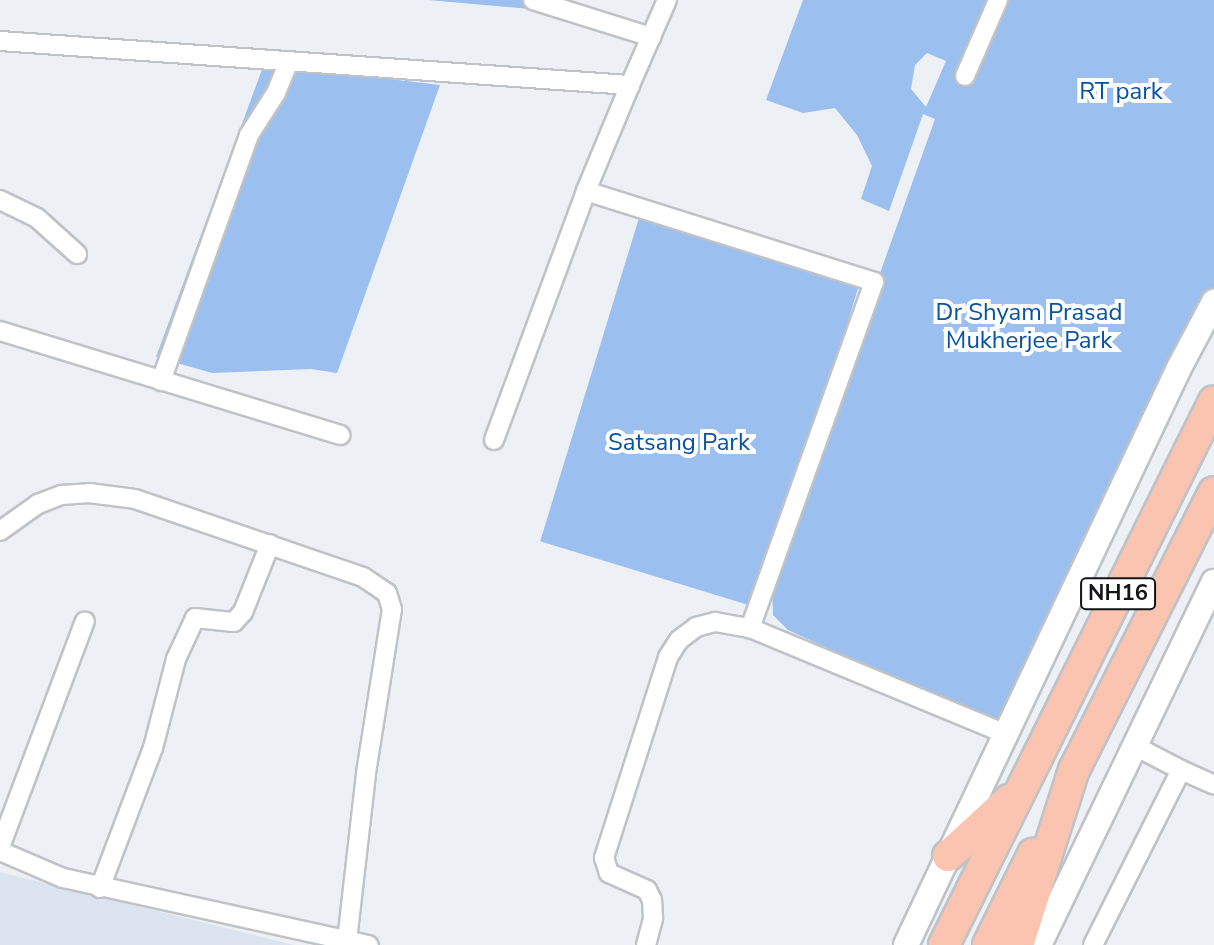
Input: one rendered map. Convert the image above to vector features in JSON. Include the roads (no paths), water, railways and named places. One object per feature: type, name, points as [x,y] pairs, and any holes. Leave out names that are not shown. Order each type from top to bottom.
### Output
[{"type":"highway","name":"NH16","points":[[944,945],[1214,401]]},
{"type":"highway","name":"NH16","points":[[988,945],[1214,492]]},
{"type":"highway","points":[[1018,945],[1074,770]]},
{"type":"highway","points":[[948,856],[1022,787]]},
{"type":"street","points":[[533,0],[651,37]]},
{"type":"street","points":[[494,440],[586,191],[667,0]]},
{"type":"street","points":[[965,76],[998,0]]},
{"type":"street","points":[[0,41],[630,85]]},
{"type":"street","points":[[161,381],[249,135],[276,93],[288,63]]},
{"type":"street","points":[[586,191],[874,282],[750,628]]},
{"type":"street","points":[[0,200],[37,218],[77,254]]},
{"type":"street","points":[[906,945],[1214,302]]},
{"type":"street","points":[[0,331],[340,435]]},
{"type":"street","points":[[0,531],[38,504],[62,495],[89,493],[135,499],[363,577],[382,588],[391,601],[347,940]]},
{"type":"street","points":[[100,888],[153,748],[176,659],[195,618],[234,622],[243,612],[270,544]]},
{"type":"street","points":[[1039,945],[1214,582]]},
{"type":"street","points":[[85,621],[0,849],[63,878],[100,888],[369,945]]},
{"type":"street","points":[[646,945],[653,918],[652,900],[647,890],[609,873],[604,858],[665,666],[679,640],[696,627],[715,622],[750,628],[1006,734]]},
{"type":"street","points":[[1135,746],[1214,785]]},
{"type":"street","points":[[1093,945],[1181,770]]},
{"type":"park label","name":"RT park","points":[[1121,92]]},
{"type":"park label","name":"Dr Shyam Prasad Mukherjee Park","points":[[1029,327]]},
{"type":"park label","name":"Satsang Park","points":[[679,443]]}]
